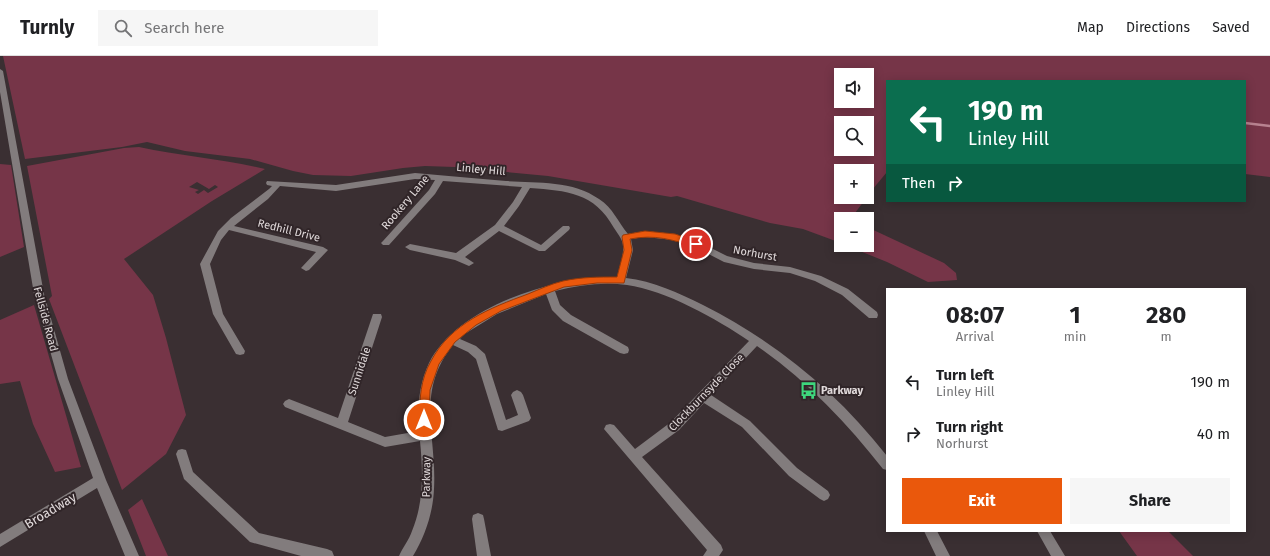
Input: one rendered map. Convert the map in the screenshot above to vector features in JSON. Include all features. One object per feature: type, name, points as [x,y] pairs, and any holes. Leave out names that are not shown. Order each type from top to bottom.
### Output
[{"type":"street","name":"Fellside Road","points":[[0,71],[38,294],[63,379],[100,480],[132,556]]},
{"type":"street","name":"Linley Hill","points":[[227,227],[272,192],[274,184],[336,188],[415,176],[528,184],[565,188],[583,193],[597,201],[611,214],[620,230],[626,237]]},
{"type":"street","name":"Rookery Lane","points":[[386,243],[432,192],[441,177]]},
{"type":"street","points":[[458,257],[498,227],[516,204],[528,184]]},
{"type":"street","points":[[227,227],[220,234],[205,264],[218,314],[240,351]]},
{"type":"street","name":"Redhill Drive","points":[[227,227],[323,250],[306,268]]},
{"type":"street","points":[[498,227],[542,249],[566,228]]},
{"type":"street","name":"Norhurst","points":[[626,237],[645,234],[675,237],[696,244],[724,259],[754,266],[790,270],[818,278],[845,292],[874,315]]},
{"type":"street","points":[[621,281],[628,250],[626,237]]},
{"type":"street","points":[[410,247],[458,257],[469,263]]},
{"type":"street","name":"Parkway","points":[[406,556],[419,528],[428,490],[428,466],[423,406],[429,376],[439,356],[452,340],[472,322],[498,308],[549,289],[578,282],[597,280],[621,281],[642,285],[674,296],[726,322],[756,340],[810,379],[866,436],[886,464]]},
{"type":"street","points":[[549,289],[556,307],[567,318],[624,350]]},
{"type":"street","name":"Sunnidale","points":[[342,424],[377,317]]},
{"type":"street","points":[[452,340],[472,348],[481,357],[502,426],[525,418],[517,395]]},
{"type":"street","name":"Clockburnsyde Close","points":[[635,456],[675,426],[756,340]]},
{"type":"street","points":[[703,396],[746,424],[793,472],[824,495]]},
{"type":"street","points":[[289,404],[386,442],[425,435]]},
{"type":"street","points":[[610,429],[716,550],[710,556]]},
{"type":"street","points":[[182,454],[188,475],[255,538],[327,556]]},
{"type":"street","name":"Broadway","points":[[0,541],[100,480]]},
{"type":"street","points":[[478,519],[484,556]]},
{"type":"street","points":[[931,532],[943,556]]},
{"type":"street","points":[[1045,532],[1058,556]]},
{"type":"shaded area","points":[[3,56],[1270,56],[1270,177],[1246,174],[1246,80],[886,80],[886,173],[874,188],[874,164],[834,164],[834,204],[862,204],[856,212],[834,212],[834,240],[803,229],[770,223],[677,196],[671,197],[548,176],[455,167],[425,166],[351,176],[313,175],[250,159],[185,151],[147,142],[122,147],[25,159]]},
{"type":"shaded area","points":[[139,147],[265,169],[212,201],[124,259],[153,295],[186,415],[166,454],[122,490],[49,299],[52,296],[27,166],[124,148]],"holes":[[[197,182],[209,189],[215,185],[218,187],[208,193],[204,190],[198,194],[195,192],[199,190],[189,187]]]},
{"type":"shaded area","points":[[0,164],[11,165],[24,247],[0,257]]},
{"type":"shaded area","points":[[874,230],[944,263],[956,273],[957,280],[928,282],[862,252],[874,252]]},
{"type":"shaded area","points":[[34,305],[81,467],[55,472],[33,424],[20,381],[0,384],[0,320]]},
{"type":"shaded area","points":[[142,499],[168,556],[146,556],[128,510]]},
{"type":"shaded area","points":[[1120,532],[1169,532],[1193,556],[1137,556]]},
{"type":"waterway","points":[[1246,123],[1270,126]]},
{"type":"place","name":"Parkway","points":[[808,390]]},
{"type":"route","points":[[424,420],[423,406],[425,390],[435,363],[443,350],[452,340],[472,322],[498,308],[563,284],[597,280],[621,281],[628,250],[626,237],[645,234],[675,237],[696,244]]}]
